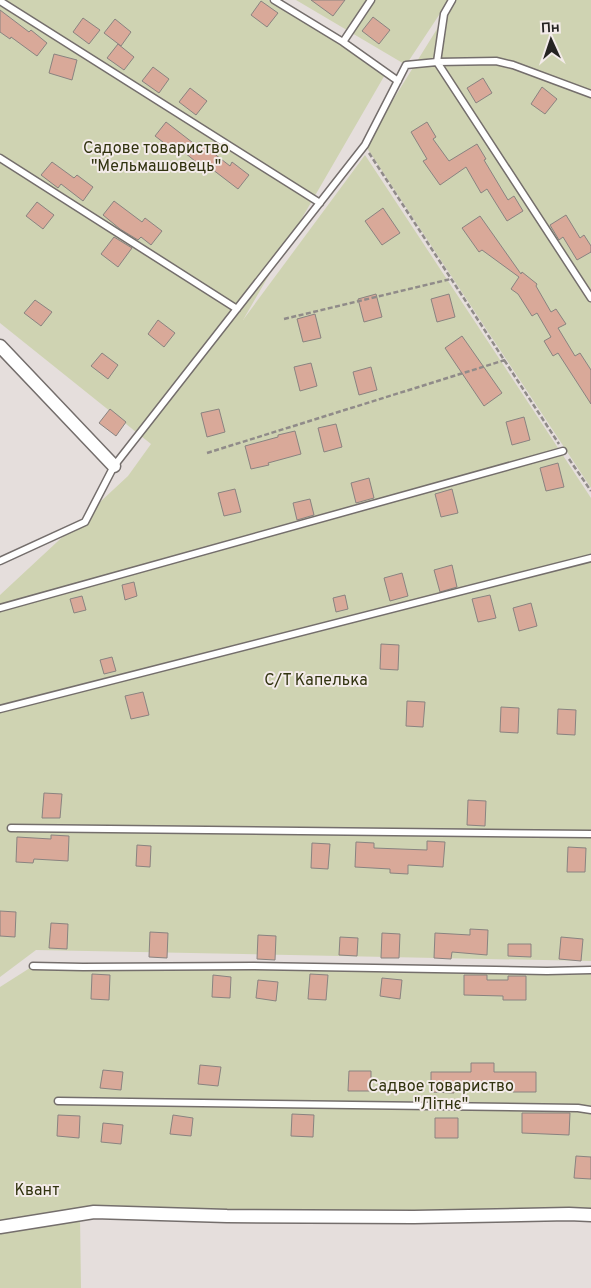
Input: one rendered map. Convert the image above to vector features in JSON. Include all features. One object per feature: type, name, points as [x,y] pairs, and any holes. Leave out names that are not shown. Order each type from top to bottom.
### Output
[{"type":"street","points":[[0,346],[114,466]]},
{"type":"street","points":[[0,1227],[94,1212],[294,1216],[591,1216]]},
{"type":"lane","points":[[274,0],[343,42],[398,81]]},
{"type":"lane","points":[[343,42],[371,0]]},
{"type":"lane","points":[[452,0],[444,14],[437,62],[591,298]]},
{"type":"lane","points":[[0,1],[320,203]]},
{"type":"lane","points":[[0,561],[85,522],[114,466],[365,145],[406,65],[437,62],[496,61],[513,64],[591,94]]},
{"type":"lane","points":[[0,158],[237,309]]},
{"type":"lane","points":[[0,608],[563,451]]},
{"type":"lane","points":[[0,709],[591,558]]},
{"type":"lane","points":[[10,828],[591,834]]},
{"type":"lane","points":[[33,966],[254,966],[547,971],[591,970]]},
{"type":"lane","points":[[58,1101],[578,1108],[591,1110]]},
{"type":"path","points":[[365,145],[563,451],[591,491]]},
{"type":"path","points":[[284,319],[451,279]]},
{"type":"path","points":[[207,453],[504,360]]},
{"type":"green space","name":"С/Т Капелька","points":[[0,0],[268,0],[386,73],[243,320],[365,155],[591,498],[591,961],[36,950],[0,977],[0,595],[128,476],[151,444],[0,323]]},
{"type":"green space","points":[[296,0],[449,0],[406,65]]},
{"type":"green space","points":[[455,0],[591,0],[591,488],[365,145]]},
{"type":"green space","name":"Садвое товариство \"Літнє\"","points":[[33,966],[591,970],[591,1221],[80,1215],[81,1288],[0,1288],[0,987]]},
{"type":"building","points":[[311,0],[345,0],[333,16]]},
{"type":"building","points":[[261,1],[278,13],[267,27],[251,15]]},
{"type":"building","points":[[0,10],[47,43],[37,56],[11,37],[10,39],[0,32]]},
{"type":"building","points":[[373,17],[390,30],[379,44],[362,31]]},
{"type":"building","points":[[83,18],[100,30],[89,44],[73,32]]},
{"type":"building","points":[[115,19],[131,32],[121,46],[104,33]]},
{"type":"building","points":[[118,44],[134,57],[124,70],[107,58]]},
{"type":"building","points":[[54,54],[77,60],[72,80],[49,73]]},
{"type":"building","points":[[153,67],[169,79],[159,93],[142,81]]},
{"type":"building","points":[[483,78],[492,93],[476,103],[467,88]]},
{"type":"building","points":[[542,87],[557,99],[545,114],[531,104]]},
{"type":"building","points":[[190,88],[207,101],[196,115],[179,102]]},
{"type":"building","points":[[166,122],[197,146],[199,142],[230,166],[232,162],[249,175],[238,189],[208,166],[205,169],[175,145],[172,149],[155,136]]},
{"type":"building","points":[[427,122],[436,137],[433,139],[449,161],[477,144],[486,159],[484,160],[508,200],[514,196],[523,211],[507,221],[487,189],[481,193],[466,167],[440,185],[423,161],[427,159],[411,132]]},
{"type":"building","points":[[52,162],[74,178],[77,175],[93,187],[83,201],[61,184],[58,188],[41,175]]},
{"type":"building","points":[[114,201],[142,222],[145,218],[162,231],[151,245],[141,237],[138,240],[120,229],[103,215]]},
{"type":"building","points":[[37,202],[54,215],[43,229],[26,216]]},
{"type":"building","points":[[383,208],[400,233],[382,245],[365,221]]},
{"type":"building","points":[[566,215],[580,238],[584,235],[591,246],[591,252],[577,260],[563,237],[559,240],[550,225]]},
{"type":"building","points":[[480,216],[521,274],[522,272],[537,284],[536,286],[551,312],[556,309],[566,324],[558,328],[575,356],[580,353],[591,370],[591,404],[558,353],[553,356],[544,341],[551,337],[537,313],[532,316],[518,294],[511,289],[519,277],[482,250],[479,252],[462,228]]},
{"type":"building","points":[[114,237],[132,248],[118,267],[101,254]]},
{"type":"building","points":[[376,294],[382,317],[364,322],[358,299]]},
{"type":"building","points":[[449,294],[455,317],[437,322],[431,299]]},
{"type":"building","points":[[35,300],[52,312],[41,326],[24,313]]},
{"type":"building","points":[[315,314],[321,338],[303,342],[297,319]]},
{"type":"building","points":[[158,320],[175,333],[164,347],[148,334]]},
{"type":"building","points":[[462,336],[502,393],[484,406],[445,348]]},
{"type":"building","points":[[102,353],[118,365],[108,379],[91,366]]},
{"type":"building","points":[[311,363],[317,386],[300,391],[294,367]]},
{"type":"building","points":[[371,367],[377,390],[359,395],[353,372]]},
{"type":"building","points":[[110,409],[126,422],[116,436],[99,423]]},
{"type":"building","points":[[219,409],[225,432],[207,437],[201,413]]},
{"type":"building","points":[[524,417],[530,440],[512,445],[506,422]]},
{"type":"building","points":[[336,424],[342,447],[324,452],[318,428]]},
{"type":"building","points":[[295,431],[301,454],[251,469],[245,446]]},
{"type":"building","points":[[558,463],[564,487],[546,491],[540,468]]},
{"type":"building","points":[[369,478],[374,498],[356,503],[351,483]]},
{"type":"building","points":[[235,489],[241,512],[224,516],[218,493]]},
{"type":"building","points":[[452,489],[458,513],[441,517],[435,494]]},
{"type":"building","points":[[310,499],[314,515],[297,520],[293,503]]},
{"type":"building","points":[[452,565],[457,587],[440,592],[434,570]]},
{"type":"building","points":[[402,573],[408,596],[390,601],[384,578]]},
{"type":"building","points":[[134,582],[137,596],[125,600],[122,585]]},
{"type":"building","points":[[345,595],[348,609],[336,612],[333,598]]},
{"type":"building","points":[[490,595],[496,618],[478,622],[472,599]]},
{"type":"building","points":[[82,596],[86,610],[74,613],[70,599]]},
{"type":"building","points":[[531,603],[537,626],[519,631],[513,608]]},
{"type":"building","points":[[381,644],[399,645],[398,670],[380,669]]},
{"type":"building","points":[[112,657],[116,671],[104,674],[100,660]]},
{"type":"building","points":[[143,692],[149,715],[131,719],[125,696]]},
{"type":"building","points":[[407,701],[425,702],[423,727],[406,726]]},
{"type":"building","points":[[501,707],[519,708],[518,733],[500,732]]},
{"type":"building","points":[[558,709],[576,710],[575,735],[557,734]]},
{"type":"building","points":[[44,793],[62,794],[60,818],[42,818]]},
{"type":"building","points":[[468,800],[486,801],[485,826],[467,825]]},
{"type":"building","points":[[51,835],[69,836],[68,861],[34,859],[33,863],[16,862],[17,837],[51,839]]},
{"type":"building","points":[[427,841],[445,842],[443,867],[408,865],[408,874],[390,873],[390,869],[355,867],[356,842],[374,843],[374,848],[427,850]]},
{"type":"building","points":[[312,843],[330,844],[328,869],[311,868]]},
{"type":"building","points":[[137,845],[151,846],[150,867],[136,866]]},
{"type":"building","points":[[568,847],[586,848],[585,872],[567,872]]},
{"type":"building","points":[[0,911],[16,912],[15,937],[0,936]]},
{"type":"building","points":[[51,923],[68,924],[67,949],[49,948]]},
{"type":"building","points":[[470,929],[488,930],[487,955],[452,952],[451,959],[434,958],[435,933],[470,935]]},
{"type":"building","points":[[150,932],[168,933],[167,958],[149,957]]},
{"type":"building","points":[[382,933],[400,934],[399,958],[381,958]]},
{"type":"building","points":[[258,935],[276,936],[275,960],[257,959]]},
{"type":"building","points":[[340,937],[358,938],[357,956],[339,955]]},
{"type":"building","points":[[561,937],[583,939],[581,961],[559,959]]},
{"type":"building","points":[[508,944],[531,944],[531,957],[508,956]]},
{"type":"building","points":[[92,974],[110,975],[109,1000],[91,999]]},
{"type":"building","points":[[310,974],[328,975],[326,1000],[308,999]]},
{"type":"building","points":[[213,975],[231,977],[230,998],[212,997]]},
{"type":"building","points":[[464,975],[487,975],[487,980],[508,980],[508,976],[526,976],[526,1000],[503,1000],[503,996],[464,995]]},
{"type":"building","points":[[382,978],[402,980],[400,999],[380,996]]},
{"type":"building","points":[[258,980],[278,982],[276,1001],[256,998]]},
{"type":"building","points":[[471,1063],[494,1063],[494,1072],[536,1072],[536,1092],[513,1092],[513,1084],[454,1083],[454,1093],[431,1092],[431,1072],[471,1072]]},
{"type":"building","points":[[200,1065],[221,1067],[218,1086],[198,1084]]},
{"type":"building","points":[[103,1070],[123,1072],[121,1090],[100,1088]]},
{"type":"building","points":[[349,1071],[371,1071],[371,1091],[348,1091]]},
{"type":"building","points":[[522,1113],[570,1113],[569,1135],[522,1133]]},
{"type":"building","points":[[292,1114],[314,1115],[313,1137],[291,1136]]},
{"type":"building","points":[[58,1115],[80,1116],[79,1138],[57,1136]]},
{"type":"building","points":[[173,1115],[193,1118],[191,1136],[170,1134]]},
{"type":"building","points":[[435,1118],[458,1118],[458,1138],[435,1138]]},
{"type":"building","points":[[103,1123],[123,1125],[121,1144],[101,1142]]},
{"type":"building","points":[[576,1156],[591,1157],[591,1179],[574,1178]]},
{"type":"park label","name":"Садове товариство \"Мельмашовець\"","points":[[156,156]]},
{"type":"park label","name":"Квант","points":[[37,1189]]}]
